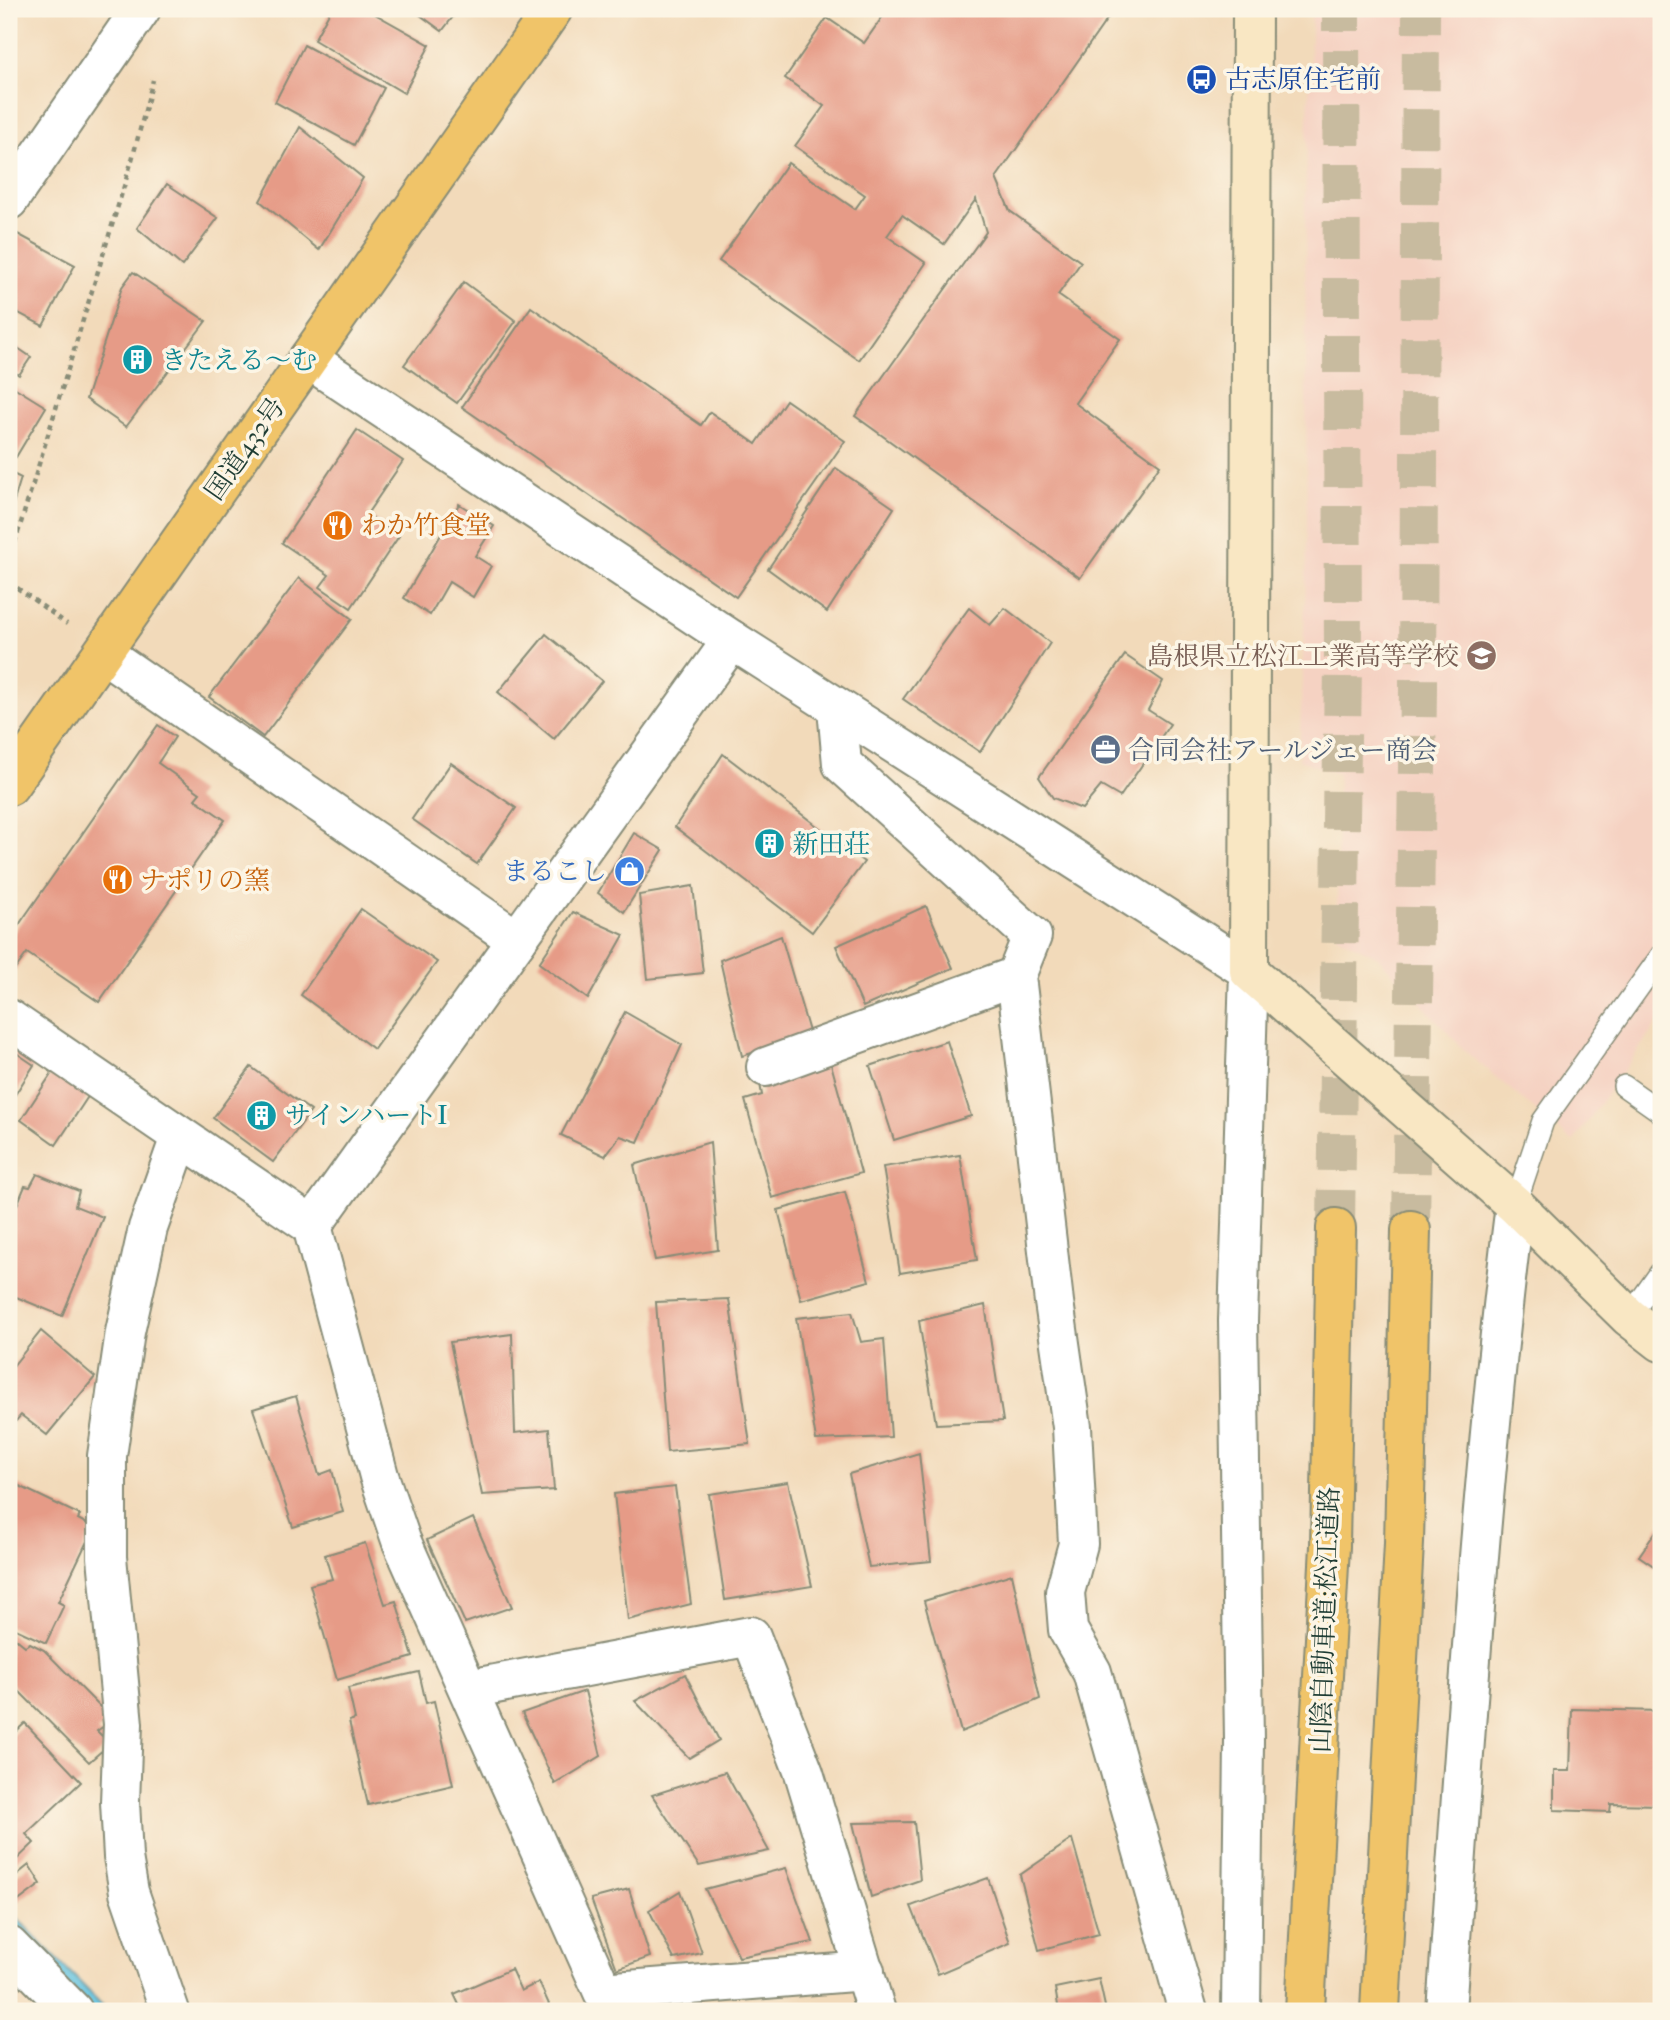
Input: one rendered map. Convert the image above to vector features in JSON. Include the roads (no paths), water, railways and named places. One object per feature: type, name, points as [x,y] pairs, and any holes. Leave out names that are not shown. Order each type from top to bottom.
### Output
[{"type":"highway","name":"国道432号","points":[[9,786],[553,9]]},
{"type":"highway","name":"山陰自動車道;松江道路","points":[[1305,2011],[1330,1546],[1336,1228]]},
{"type":"highway","points":[[1380,2011],[1403,1557],[1411,1230]]},
{"type":"street","points":[[9,200],[142,9]]},
{"type":"street","points":[[1241,2011],[1244,1741],[1238,1321],[1249,971],[1252,9]]},
{"type":"street","points":[[308,359],[732,640],[1249,971],[1515,1206],[1629,1317],[1661,1342]]},
{"type":"street","points":[[312,1226],[732,640]]},
{"type":"street","points":[[103,653],[517,940]]},
{"type":"street","points":[[837,708],[842,764],[1032,936],[1016,976],[1054,1301],[1072,1427],[1077,1544],[1065,1592],[1068,1630],[1092,1672],[1188,2011]]},
{"type":"street","points":[[766,1067],[1016,976]]},
{"type":"street","points":[[9,1019],[312,1226],[383,1489],[401,1540],[603,1992],[864,1971]]},
{"type":"street","points":[[170,2011],[132,1904],[123,1857],[120,1802],[123,1724],[107,1557],[107,1456],[125,1332],[148,1227],[180,1137]]},
{"type":"street","points":[[1446,2011],[1464,1749],[1504,1296],[1515,1206]]},
{"type":"street","points":[[469,1689],[751,1636],[804,1773],[876,2011]]},
{"type":"street","points":[[9,1945],[73,2011]]},
{"type":"lane","points":[[1515,1206],[1543,1121],[1661,956]]},
{"type":"lane","points":[[1624,1086],[1661,1112]]},
{"type":"lane","points":[[1629,1317],[1661,1272]]},
{"type":"water","points":[[9,1910],[108,2011],[90,2011],[9,1929]]},
{"type":"tunnel","points":[[1336,1228],[1343,662],[1341,9]]},
{"type":"tunnel","points":[[1411,1230],[1418,688],[1421,9]]},
{"type":"place","name":"古志原住宅前","points":[[1202,79]]},
{"type":"place","name":"きたえる～む","points":[[138,360]]},
{"type":"place","name":"わか竹食堂","points":[[338,525]]},
{"type":"place","name":"島根県立松江工業高等学校","points":[[1482,656]]},
{"type":"place","name":"合同会社アールジェー商会","points":[[1105,750]]},
{"type":"place","name":"新田荘","points":[[769,844]]},
{"type":"place","name":"まるこし","points":[[630,871]]},
{"type":"place","name":"ナポリの窯","points":[[117,880]]},
{"type":"place","name":"サインハートI","points":[[262,1115]]}]
